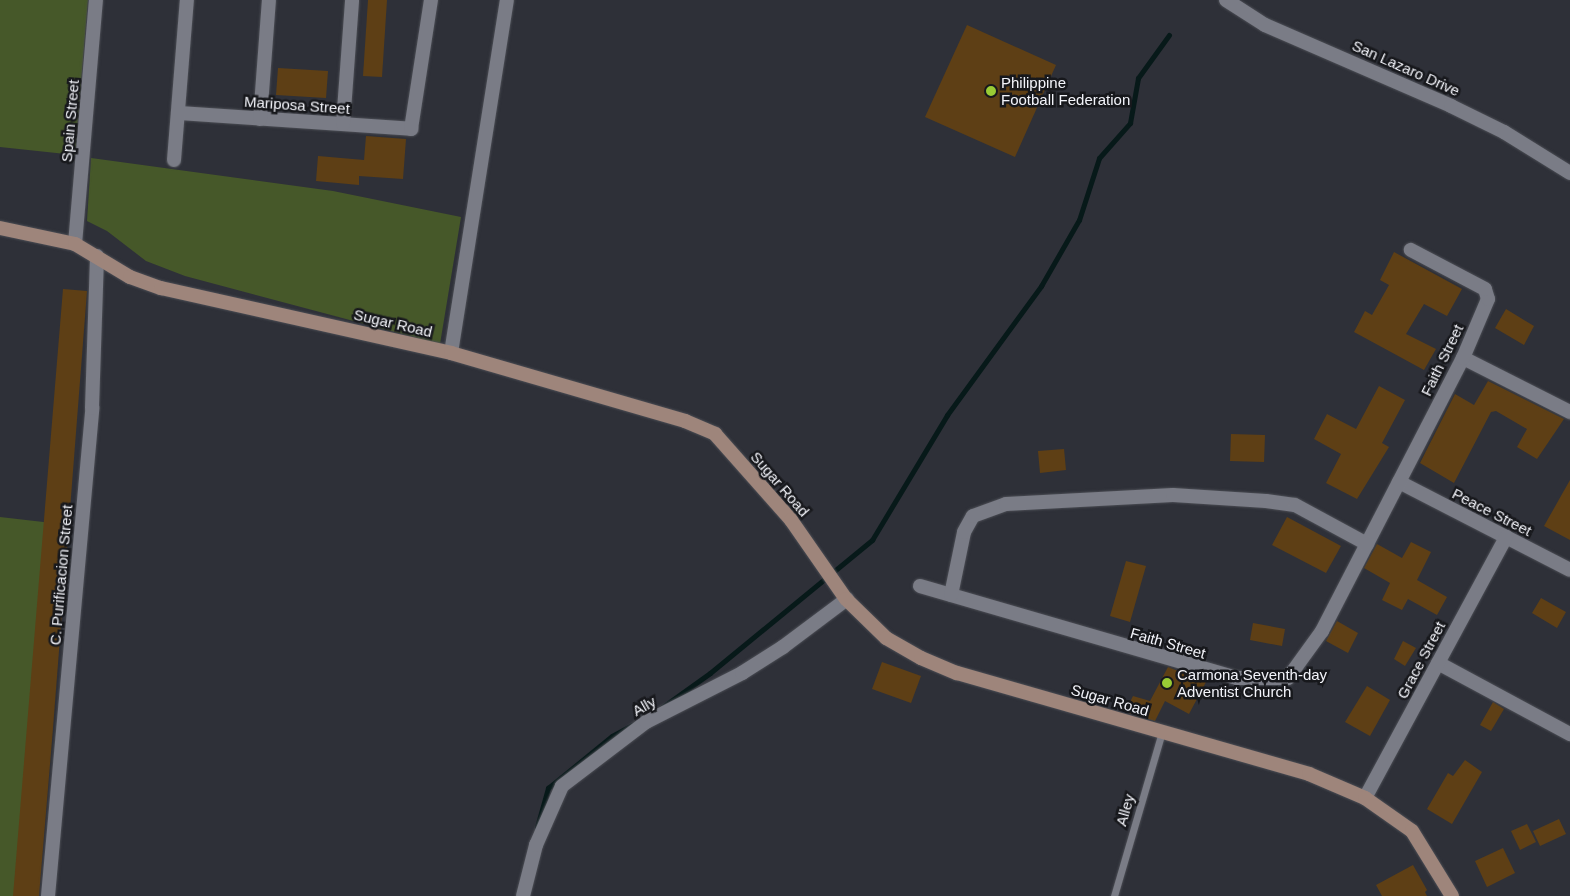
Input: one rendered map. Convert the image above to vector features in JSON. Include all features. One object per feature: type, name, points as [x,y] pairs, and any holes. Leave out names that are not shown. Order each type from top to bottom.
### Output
[{"type":"main road","name":"Sugar Road","points":[[0,228],[75,244],[130,277],[161,288],[451,353],[685,421],[715,434],[811,547],[846,599],[886,638],[921,658],[957,672],[1309,774],[1365,798],[1412,831],[1452,896]]},
{"type":"street","name":"Spain Street","points":[[75,244],[96,0]]},
{"type":"street","points":[[174,160],[187,0]]},
{"type":"street","points":[[260,119],[269,0]]},
{"type":"street","points":[[342,124],[352,0]]},
{"type":"street","name":"Mariposa Street","points":[[179,113],[412,129],[432,0]]},
{"type":"street","points":[[451,353],[507,0]]},
{"type":"street","name":"San Lazaro Drive","points":[[1226,0],[1265,25],[1495,128],[1570,173]]},
{"type":"street","name":"Faith Street","points":[[920,586],[1237,678],[1288,678],[1322,631],[1463,358],[1488,299],[1486,289],[1411,250]]},
{"type":"street","name":"C. Purificacion Street","points":[[48,896],[92,408],[97,256]]},
{"type":"street","points":[[1463,358],[1570,412]]},
{"type":"street","name":"Peace Street","points":[[1399,482],[1570,570]]},
{"type":"street","points":[[951,595],[964,532],[973,516],[1006,504],[1173,495],[1266,501],[1295,505],[1367,544]]},
{"type":"street","name":"Grace Street","points":[[1365,798],[1506,537]]},
{"type":"street","name":"Ally","points":[[523,896],[536,845],[562,786],[646,722],[742,672],[783,647],[846,599]]},
{"type":"street","points":[[1438,663],[1570,734]]},
{"type":"lane","name":"Alley","points":[[1114,896],[1162,732]]},
{"type":"green space","points":[[0,0],[88,0],[75,155],[0,147]]},
{"type":"green space","points":[[91,158],[333,191],[461,217],[440,344],[185,276],[146,261],[107,231],[87,221]]},
{"type":"green space","points":[[0,517],[52,523],[15,896],[0,896]]},
{"type":"building","points":[[368,0],[387,0],[382,77],[363,76]]},
{"type":"building","name":"Philippine Football Federation","points":[[967,25],[1056,65],[1015,157],[925,117]]},
{"type":"building","points":[[278,68],[328,71],[326,98],[276,95]]},
{"type":"building","points":[[366,136],[406,139],[403,179],[359,176],[359,185],[316,181],[318,156],[364,160]]},
{"type":"building","points":[[1394,252],[1462,289],[1447,316],[1424,304],[1406,334],[1436,349],[1424,370],[1354,332],[1365,311],[1372,315],[1389,285],[1380,280]]},
{"type":"building","points":[[63,289],[87,291],[53,728],[39,896],[13,896]]},
{"type":"building","points":[[1506,309],[1534,326],[1524,345],[1495,328]]},
{"type":"building","points":[[1488,381],[1564,419],[1537,459],[1517,447],[1527,429],[1496,411],[1491,412],[1454,483],[1420,463],[1455,394],[1474,405]]},
{"type":"building","points":[[1379,386],[1405,400],[1382,443],[1389,447],[1357,499],[1326,483],[1341,454],[1314,439],[1327,414],[1356,429]]},
{"type":"building","points":[[1231,434],[1265,435],[1264,462],[1230,461]]},
{"type":"building","points":[[1064,449],[1066,470],[1040,473],[1038,451]]},
{"type":"building","points":[[1570,480],[1570,540],[1544,526]]},
{"type":"building","points":[[1287,517],[1341,546],[1326,573],[1272,545]]},
{"type":"building","points":[[1411,542],[1431,552],[1417,580],[1447,597],[1437,615],[1408,599],[1402,610],[1382,600],[1390,583],[1364,568],[1377,544],[1402,558]]},
{"type":"building","points":[[1126,561],[1146,566],[1130,622],[1110,616]]},
{"type":"building","points":[[1541,598],[1566,612],[1557,628],[1532,613]]},
{"type":"building","points":[[1337,621],[1358,633],[1348,653],[1326,641]]},
{"type":"building","points":[[1253,623],[1285,629],[1282,646],[1250,640]]},
{"type":"building","points":[[1403,641],[1416,648],[1405,666],[1394,659]]},
{"type":"building","points":[[882,662],[921,676],[911,703],[872,689]]},
{"type":"building","points":[[1168,667],[1206,682],[1189,714],[1165,701],[1155,721],[1125,712],[1133,696],[1150,701]]},
{"type":"building","points":[[1367,686],[1390,700],[1370,736],[1345,722]]},
{"type":"building","points":[[1493,702],[1504,709],[1491,731],[1480,725]]},
{"type":"building","points":[[1465,760],[1482,772],[1452,824],[1427,809],[1448,773],[1453,776]]},
{"type":"building","points":[[1559,819],[1566,834],[1540,846],[1533,831]]},
{"type":"building","points":[[1527,824],[1536,842],[1520,850],[1511,831]]},
{"type":"building","points":[[1503,848],[1515,873],[1487,887],[1475,861]]},
{"type":"building","points":[[1413,865],[1427,890],[1425,892],[1427,896],[1382,896],[1376,885]]},
{"type":"waterway","points":[[661,708],[710,673],[872,540],[947,415],[1041,286],[1079,220],[1099,158],[1130,123],[1138,78],[1169,35]]},
{"type":"waterway","points":[[537,827],[548,788],[612,736],[632,725]]},
{"type":"place","name":"Philippine Football Federation","points":[[991,91]]},
{"type":"place","name":"Carmona Seventh-day Adventist Church","points":[[1167,683]]}]
